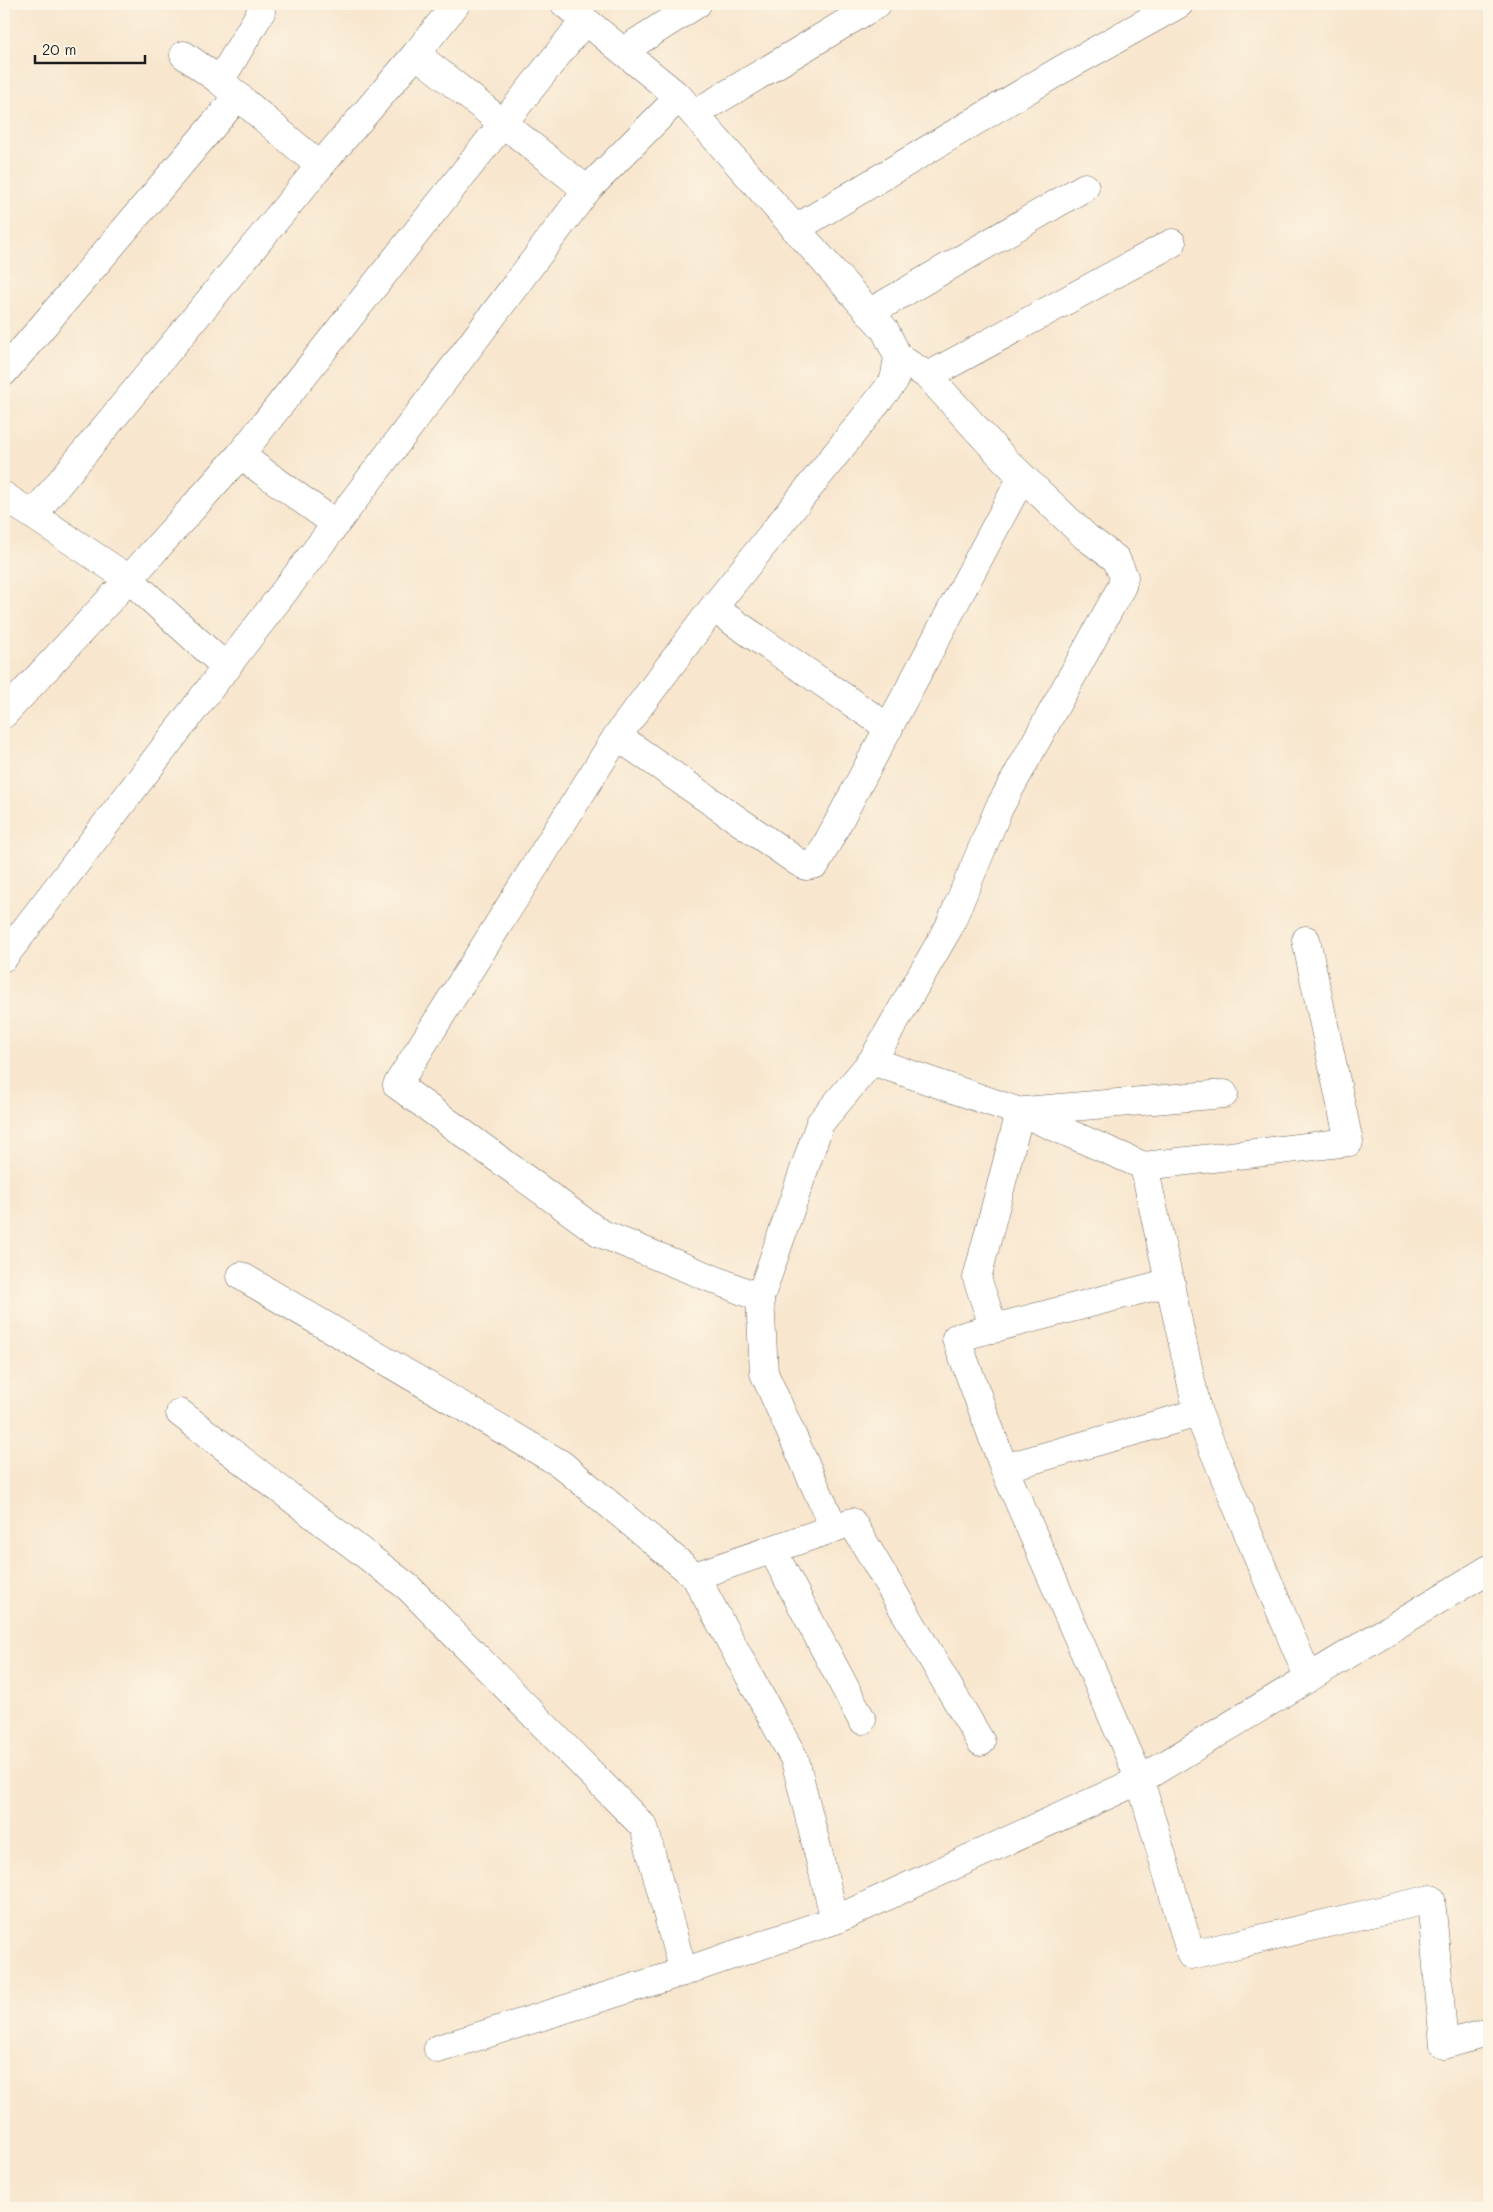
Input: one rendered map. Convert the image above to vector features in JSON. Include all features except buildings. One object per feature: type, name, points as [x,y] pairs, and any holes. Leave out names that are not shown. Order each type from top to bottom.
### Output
[{"type":"street","points":[[32,515],[456,4]]},
{"type":"street","points":[[623,51],[697,4]]},
{"type":"street","points":[[4,958],[227,668],[587,190],[686,106],[877,4]]},
{"type":"street","points":[[795,229],[1059,71],[1179,4]]},
{"type":"street","points":[[4,372],[229,89],[261,12]]},
{"type":"street","points":[[4,714],[240,456],[502,122],[575,12],[686,106],[885,330],[898,357],[928,376],[1022,477],[1086,537],[1116,559],[1124,577],[1122,586],[999,808],[949,927],[872,1061],[820,1123],[760,1298],[764,1373],[834,1528]]},
{"type":"street","points":[[184,54],[229,89],[320,166]]},
{"type":"street","points":[[416,54],[587,190]]},
{"type":"street","points":[[869,313],[1085,187]]},
{"type":"street","points":[[928,376],[1172,243]]},
{"type":"street","points":[[760,1298],[600,1233],[398,1085],[617,736],[713,608],[894,381],[898,357]]},
{"type":"street","points":[[240,456],[336,524]]},
{"type":"street","points":[[617,736],[798,862],[812,866],[816,864],[1022,477]]},
{"type":"street","points":[[4,496],[129,579],[227,668]]},
{"type":"street","points":[[713,608],[888,728]]},
{"type":"street","points":[[872,1061],[1020,1112],[1144,1166],[1349,1142],[1306,940]]},
{"type":"street","points":[[1020,1112],[1224,1094]]},
{"type":"street","points":[[994,1329],[977,1278],[1020,1112]]},
{"type":"street","points":[[1144,1166],[1171,1282],[1198,1413],[1308,1677]]},
{"type":"street","points":[[241,1276],[561,1464],[695,1576],[795,1760],[835,1920]]},
{"type":"street","points":[[1171,1282],[956,1338],[1004,1468],[1140,1780],[1191,1955],[1431,1899],[1444,2045],[1489,2032]]},
{"type":"street","points":[[180,1412],[409,1588],[644,1826],[683,1972]]},
{"type":"street","points":[[1004,1468],[1198,1413]]},
{"type":"street","points":[[695,1576],[773,1551],[852,1522],[981,1742]]},
{"type":"street","points":[[773,1551],[862,1720]]},
{"type":"street","points":[[438,2049],[683,1972],[835,1920],[1140,1780],[1489,1569]]}]
